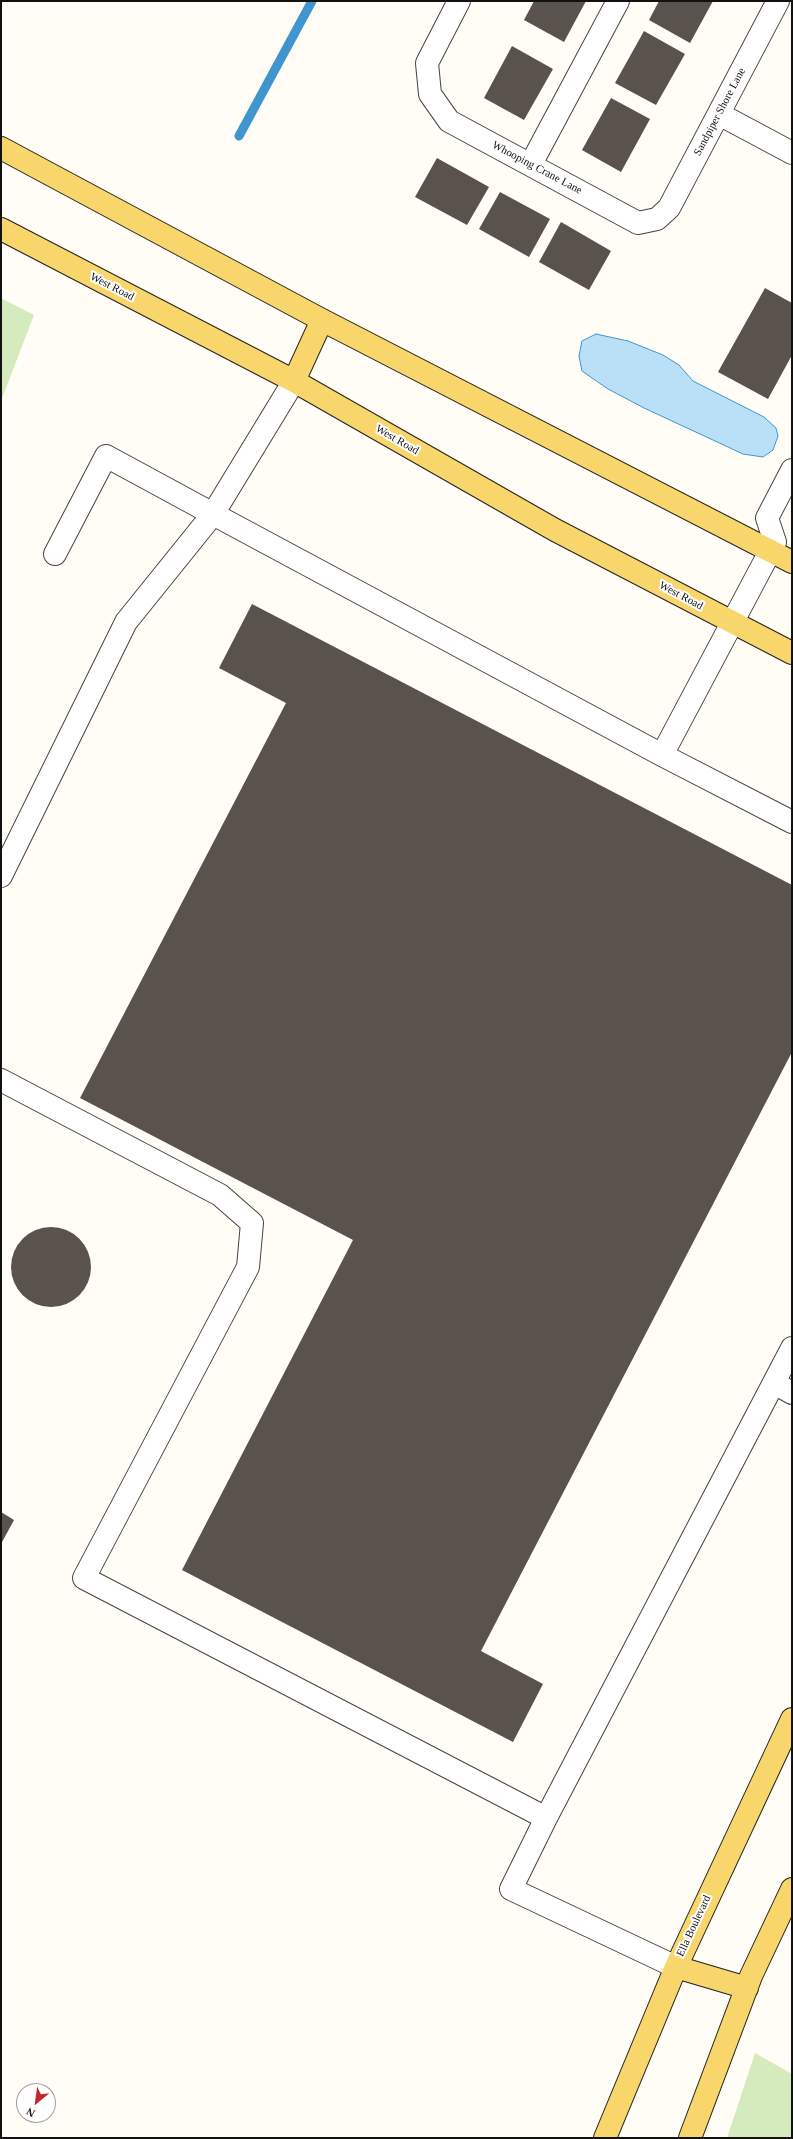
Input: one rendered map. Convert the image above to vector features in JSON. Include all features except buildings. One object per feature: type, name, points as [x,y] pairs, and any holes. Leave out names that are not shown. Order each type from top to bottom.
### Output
[{"type":"main road","points":[[1,148],[322,320],[779,544],[792,562]]},
{"type":"main road","name":"West Road","points":[[1,229],[294,381],[555,530],[792,653]]},
{"type":"main road","points":[[294,381],[322,320]]},
{"type":"main road","name":"Ella Boulevard","points":[[606,2138],[676,1966],[792,1719]]},
{"type":"main road","points":[[690,2138],[747,1988],[792,1889]]},
{"type":"main road","points":[[676,1966],[747,1988]]},
{"type":"street","name":"Whooping Crane Lane","points":[[459,1],[427,63],[430,94],[449,121],[638,223],[657,219]]},
{"type":"street","points":[[531,164],[618,1]]},
{"type":"street","name":"Sandpiper Shore Lane","points":[[657,219],[669,208],[778,1]]},
{"type":"street","points":[[719,114],[792,153]]},
{"type":"street","points":[[1,876],[126,622],[213,514],[294,381]]},
{"type":"street","points":[[55,554],[106,456],[662,755],[792,822]]},
{"type":"street","points":[[662,755],[733,623],[779,544],[767,518],[792,470]]},
{"type":"street","points":[[1,1080],[220,1195],[252,1223],[248,1267],[84,1578],[546,1818]]},
{"type":"street","points":[[676,1966],[511,1889],[546,1818],[783,1388],[792,1348]]},
{"type":"green space","points":[[1,298],[34,315],[1,401]]},
{"type":"green space","points":[[755,2053],[792,2074],[792,2138],[727,2138]]},
{"type":"water","points":[[596,334],[628,341],[663,355],[679,365],[693,381],[764,417],[776,428],[778,436],[773,450],[763,457],[743,454],[644,408],[608,389],[582,371],[579,356],[582,341]]},
{"type":"waterway","points":[[239,136],[312,1]]}]
